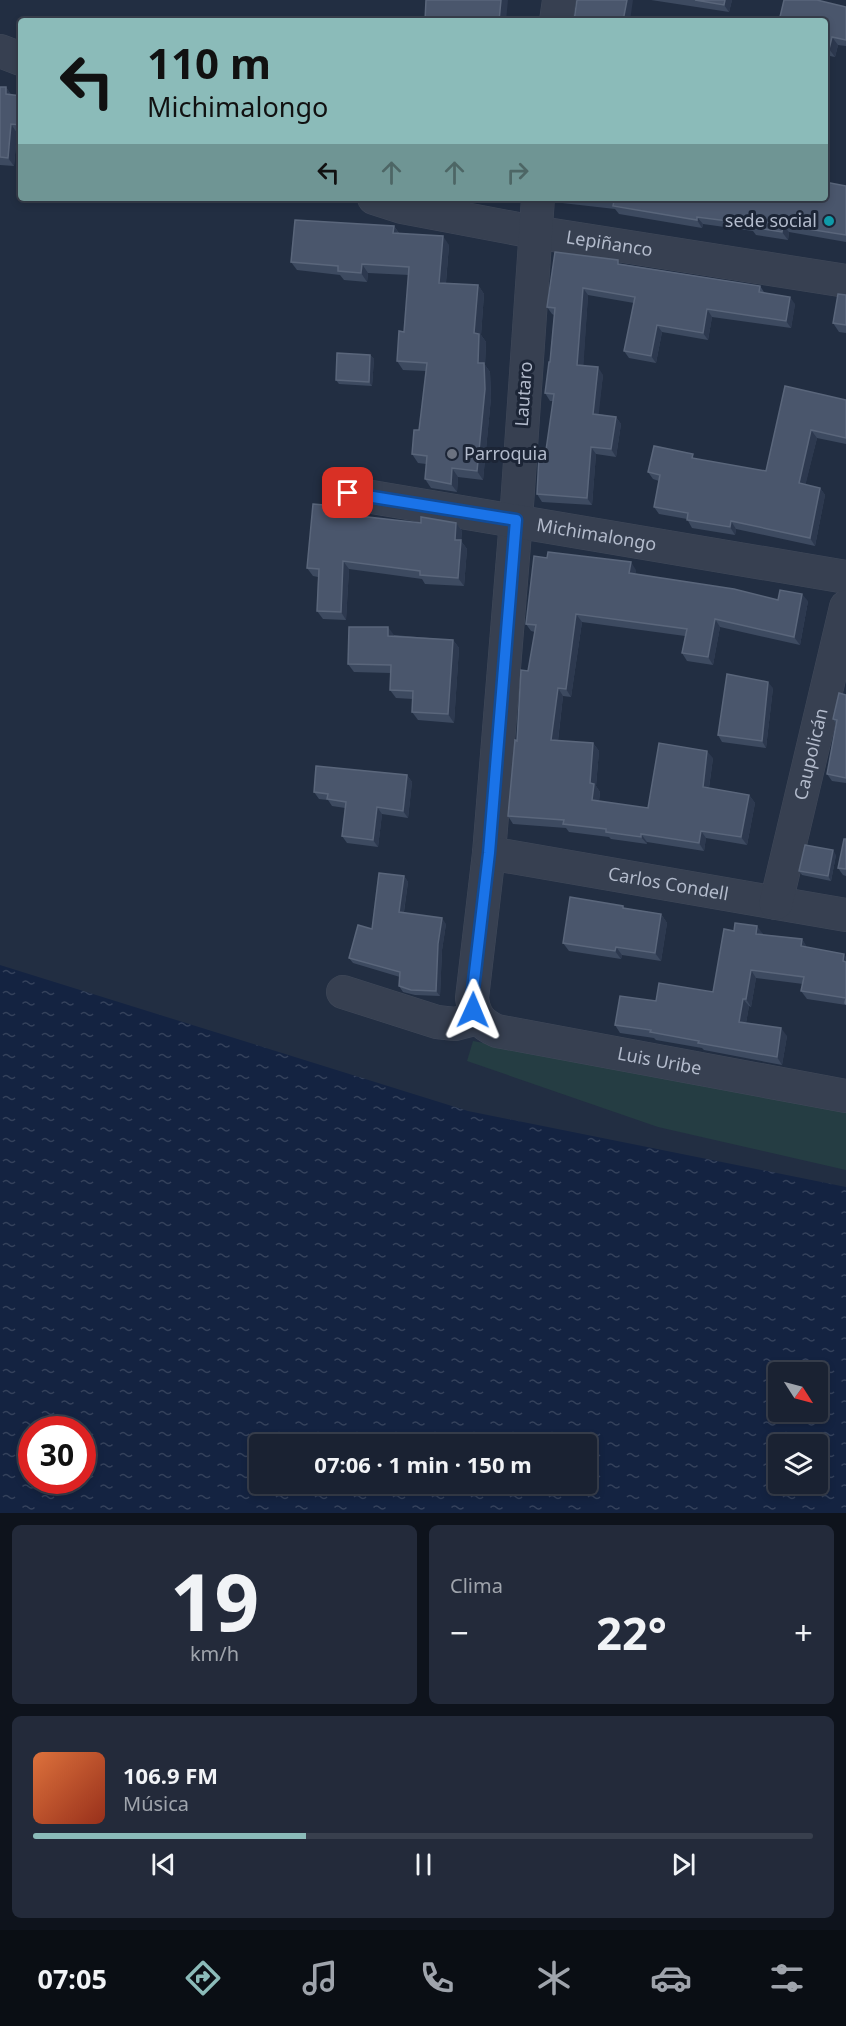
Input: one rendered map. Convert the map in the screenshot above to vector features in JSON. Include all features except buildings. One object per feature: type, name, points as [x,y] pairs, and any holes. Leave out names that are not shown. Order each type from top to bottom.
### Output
[{"type":"street","points":[[556,18],[559,0]]},
{"type":"street","points":[[0,51],[18,58]]},
{"type":"street","name":"Lepiñanco","points":[[383,201],[402,207],[534,232],[846,281]]},
{"type":"street","name":"Lautaro","points":[[478,1018],[473,1010],[472,998],[489,853],[516,520],[538,201]]},
{"type":"street","name":"Michimalongo","points":[[348,493],[846,577]]},
{"type":"street","name":"Caupolicán","points":[[776,903],[846,607]]},
{"type":"street","name":"Carlos Condell","points":[[489,853],[846,915]]},
{"type":"street","points":[[343,992],[437,1022],[455,1024],[478,1018]]},
{"type":"street","name":"Luis Uribe","points":[[478,1018],[485,1025],[497,1031],[846,1096]]},
{"type":"green space","points":[[473,1041],[846,1107],[846,1170],[658,1127],[467,1061]]},
{"type":"water","points":[[0,965],[468,1111],[846,1187],[846,1513],[0,1513]]},
{"type":"place","name":"sede social","points":[[829,221]]},
{"type":"place","name":"Parroquia","points":[[452,454]]},
{"type":"route","points":[[348,493],[516,520],[489,853],[472,998],[473,1010]]}]
